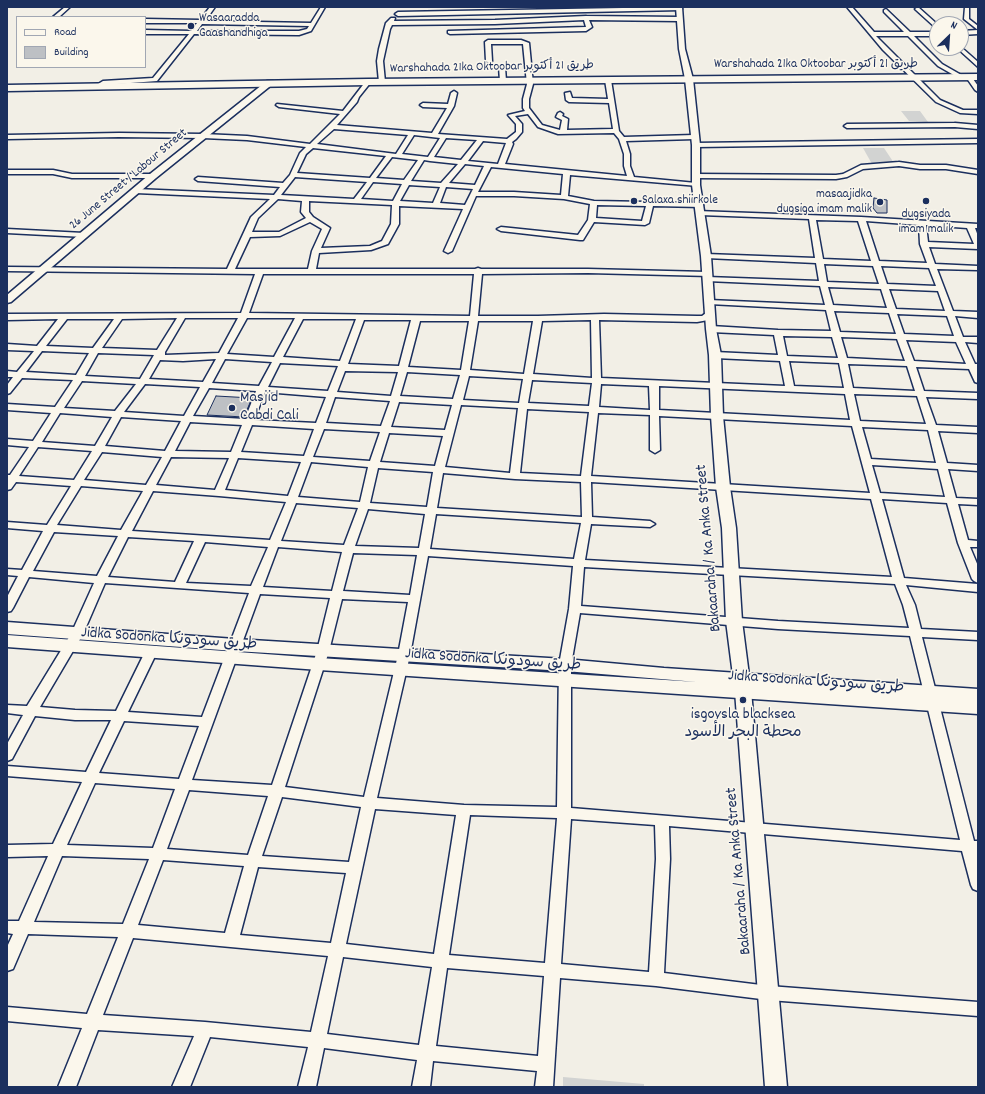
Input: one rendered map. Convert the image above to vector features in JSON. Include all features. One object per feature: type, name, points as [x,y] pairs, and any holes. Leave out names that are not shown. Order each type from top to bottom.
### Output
[{"type":"main road","name":"Warshahada 21ka Oktoobar طريق 21 أكتوبر","points":[[7,88],[270,83],[969,77]]},
{"type":"main road","name":"Jidka Sodonka طريق سودونكا","points":[[7,628],[151,652],[233,651]]},
{"type":"main road","name":"Jidka Sodonka طريق سودونكا","points":[[7,641],[73,640],[930,697],[978,695]]},
{"type":"main road","name":"Jidka Sodonka طريق سودونكا","points":[[930,697],[978,707]]},
{"type":"street","points":[[57,16],[68,7]]},
{"type":"street","points":[[97,87],[103,83],[154,80],[213,7]]},
{"type":"street","points":[[146,32],[293,34],[309,30],[314,25],[323,7]]},
{"type":"street","points":[[382,82],[380,61],[389,24],[404,7]]},
{"type":"street","points":[[435,7],[446,7]]},
{"type":"street","points":[[849,7],[872,34],[938,101],[962,112],[978,112]]},
{"type":"street","points":[[398,14],[679,8]]},
{"type":"street","name":"Bakaaraha / Ka Anka Street","points":[[679,8],[682,49],[689,79],[695,141],[696,181],[706,256],[711,329],[715,354],[716,416],[723,487],[729,528],[734,620],[742,685],[776,1087]]},
{"type":"street","points":[[969,8],[967,19],[978,31]]},
{"type":"street","points":[[918,9],[929,19]]},
{"type":"street","points":[[554,30],[557,20],[556,11]]},
{"type":"street","points":[[886,11],[940,65],[969,77],[978,90]]},
{"type":"street","points":[[389,24],[586,18],[679,19]]},
{"type":"street","points":[[450,32],[588,28],[586,18]]},
{"type":"street","points":[[146,21],[314,25]]},
{"type":"street","points":[[972,24],[978,24]]},
{"type":"street","points":[[872,34],[929,34]]},
{"type":"street","points":[[488,61],[488,42],[526,43],[530,81],[526,99],[526,108],[542,128],[564,132],[616,131]]},
{"type":"street","points":[[968,56],[978,65]]},
{"type":"street","points":[[502,67],[503,81]]},
{"type":"street","points":[[608,80],[616,131],[622,139],[627,154],[627,166],[631,178]]},
{"type":"street","points":[[230,271],[255,217],[271,203],[285,185],[293,174],[303,153],[332,127],[368,82]]},
{"type":"street","name":"26 June Street / Labour Street","points":[[7,300],[152,176],[270,83]]},
{"type":"street","points":[[435,134],[451,106],[454,93]]},
{"type":"street","points":[[568,93],[569,100],[612,101]]},
{"type":"street","points":[[279,105],[344,113]]},
{"type":"street","points":[[423,106],[451,106]]},
{"type":"street","points":[[332,127],[508,141],[514,138],[519,132],[519,124],[511,115],[530,112]]},
{"type":"street","points":[[560,114],[559,117],[565,120],[563,127],[564,132]]},
{"type":"street","points":[[847,126],[956,125],[974,127],[978,135]]},
{"type":"street","points":[[398,156],[412,133]]},
{"type":"street","points":[[430,159],[445,135]]},
{"type":"street","points":[[7,137],[203,136],[247,138],[390,156],[501,165],[567,173],[696,181],[836,177],[845,176],[862,167],[899,164],[920,167],[946,167],[978,172]]},
{"type":"street","points":[[436,205],[444,184],[478,145],[481,139]]},
{"type":"street","points":[[622,139],[695,141],[978,141]]},
{"type":"street","points":[[501,165],[510,144],[508,141]]},
{"type":"street","points":[[356,201],[390,156]]},
{"type":"street","points":[[316,251],[371,248],[385,242],[395,224],[396,203],[406,183],[422,158]]},
{"type":"street","points":[[448,251],[473,194],[489,164]]},
{"type":"street","points":[[7,172],[52,172],[72,176],[152,176]]},
{"type":"street","points":[[564,197],[567,173]]},
{"type":"street","points":[[293,174],[477,187]]},
{"type":"street","points":[[198,179],[285,185]]},
{"type":"street","points":[[136,191],[467,207]]},
{"type":"street","points":[[473,194],[514,194],[564,197],[594,203],[650,204],[812,217],[978,226]]},
{"type":"street","points":[[306,199],[305,212],[310,219],[326,227],[316,251],[311,272]]},
{"type":"street","points":[[500,229],[580,238],[592,220],[594,203]]},
{"type":"street","points":[[592,220],[645,223],[650,204]]},
{"type":"street","points":[[812,217],[823,283],[843,361],[856,424],[899,581],[909,605],[930,697],[973,846],[978,885]]},
{"type":"street","points":[[248,234],[280,234],[310,219]]},
{"type":"street","points":[[862,219],[932,428],[963,543],[978,579]]},
{"type":"street","points":[[922,222],[924,244],[960,340],[975,366],[978,380]]},
{"type":"street","points":[[924,244],[978,246],[970,225]]},
{"type":"street","points":[[7,231],[84,235]]},
{"type":"street","points":[[706,256],[978,268]]},
{"type":"street","points":[[7,269],[260,272],[588,270],[941,289]]},
{"type":"street","points":[[307,1087],[369,803],[402,662],[439,470],[465,374],[474,318],[478,270]]},
{"type":"street","points":[[7,756],[31,711],[73,640],[101,579],[125,533],[244,315],[260,272]]},
{"type":"street","points":[[7,317],[244,315],[416,318],[697,319],[705,318],[710,308],[829,308],[978,315]]},
{"type":"street","points":[[7,608],[50,528],[78,484],[118,414],[143,381],[183,315]]},
{"type":"street","points":[[7,391],[64,316]]},
{"type":"street","points":[[9,481],[59,409],[95,351],[120,316]]},
{"type":"street","points":[[219,493],[234,455],[250,422],[262,389],[300,316]]},
{"type":"street","points":[[67,1087],[158,854],[206,722],[292,500],[360,317]]},
{"type":"street","points":[[231,940],[254,860],[321,657],[338,594],[348,549],[364,506],[374,464],[395,399],[416,318]]},
{"type":"street","points":[[544,1087],[564,813],[565,672],[575,609],[579,562],[587,519],[586,479],[597,381],[595,318]]},
{"type":"street","points":[[515,476],[523,406],[538,319]]},
{"type":"street","points":[[711,329],[778,333],[978,340]]},
{"type":"street","points":[[778,333],[790,388]]},
{"type":"street","points":[[7,347],[160,353]]},
{"type":"street","points":[[160,353],[161,357],[184,358],[191,356],[222,356],[342,364],[346,368],[403,369],[528,378],[790,388],[920,395],[978,396]]},
{"type":"street","points":[[715,354],[975,366]]},
{"type":"street","points":[[7,374],[206,385],[395,399],[978,430]]},
{"type":"street","points":[[654,383],[655,450]]},
{"type":"street","points":[[7,407],[59,409],[188,419],[449,432]]},
{"type":"street","points":[[7,442],[168,454],[234,455],[307,459],[515,476],[978,502]]},
{"type":"street","points":[[867,462],[978,468]]},
{"type":"street","points":[[9,481],[150,488],[431,511],[587,519],[650,524]]},
{"type":"street","points":[[7,525],[348,549],[423,552],[654,568],[899,581],[978,588]]},
{"type":"street","points":[[179,586],[202,538]]},
{"type":"street","points":[[963,543],[978,544]]},
{"type":"street","points":[[7,572],[179,586],[414,599]]},
{"type":"street","points":[[575,609],[785,625],[978,636]]},
{"type":"street","points":[[7,964],[90,778],[151,652]]},
{"type":"street","points":[[7,709],[75,715],[119,716],[206,722]]},
{"type":"street","points":[[7,772],[277,791],[369,803],[464,810],[564,813],[753,826],[973,846]]},
{"type":"street","points":[[420,1087],[464,810]]},
{"type":"street","points":[[656,980],[663,859],[662,820]]},
{"type":"street","points":[[7,851],[57,850],[158,854],[356,868]]},
{"type":"street","points":[[7,927],[23,929],[128,931],[656,980],[769,993],[978,1009]]},
{"type":"street","points":[[7,1014],[92,1022],[205,1029],[426,1053],[546,1064]]},
{"type":"street","points":[[181,1087],[205,1029]]},
{"type":"shaded area","points":[[901,111],[920,111],[928,122],[909,121]]},
{"type":"shaded area","points":[[863,148],[884,148],[894,163],[872,164]]},
{"type":"shaded area","points":[[563,1077],[644,1084],[644,1087],[563,1087]]},
{"type":"building","points":[[874,198],[887,200],[887,213],[877,213],[873,208]]},
{"type":"building","name":"Masjid Cabdi Cali","points":[[216,396],[252,398],[244,417],[207,415]]},
{"type":"place","name":"Wasaaradda Gaashandhiga","points":[[191,26]]},
{"type":"place","name":"Salaxa shiirkole","points":[[634,201]]},
{"type":"place","name":"dugsiyada imam malik","points":[[926,201]]},
{"type":"place","name":"masaajidka dugsiga imam malik","points":[[880,202]]},
{"type":"place","name":"Masjid Cabdi Cali","points":[[232,408]]},
{"type":"place","name":"isgoysla blacksea محطة البحر الأسود","points":[[743,700]]}]
